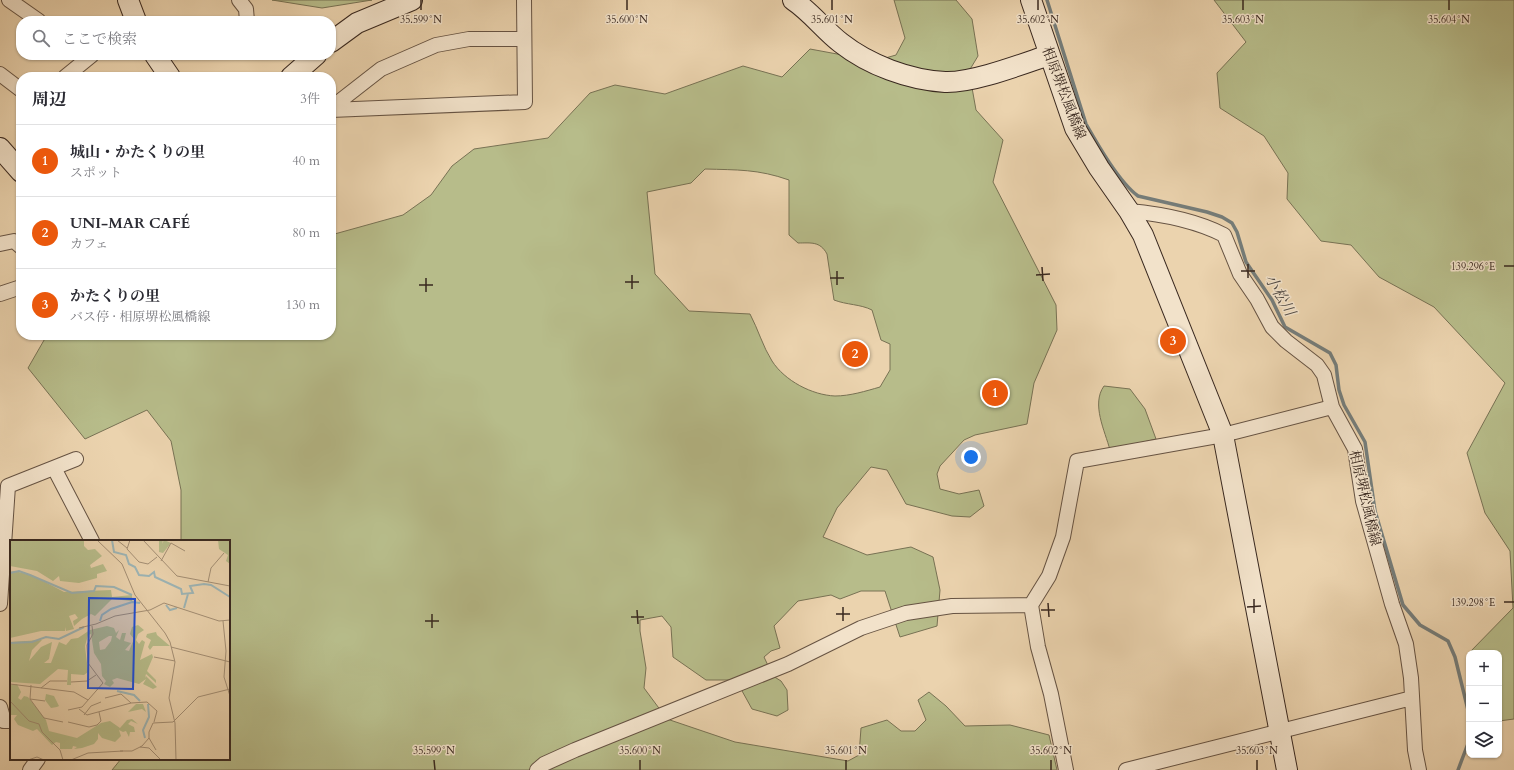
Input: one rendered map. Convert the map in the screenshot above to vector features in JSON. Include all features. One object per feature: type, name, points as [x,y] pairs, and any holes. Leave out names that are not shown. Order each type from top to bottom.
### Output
[{"type":"street","points":[[9,0],[32,16]]},
{"type":"street","points":[[128,0],[134,16]]},
{"type":"street","points":[[239,0],[246,9],[246,16]]},
{"type":"street","points":[[336,38],[357,23],[412,0]]},
{"type":"street","points":[[336,109],[525,102],[524,0]]},
{"type":"street","points":[[793,0],[805,8],[840,42],[861,57],[884,68],[918,78],[946,82],[961,80],[1002,71],[1049,55]]},
{"type":"street","name":"相原堺松風橋線","points":[[1031,0],[1075,128],[1129,211],[1155,213],[1199,224],[1224,235],[1240,274],[1257,299],[1272,327],[1286,341],[1317,364],[1324,375],[1332,407],[1355,449],[1363,500],[1392,604],[1406,644],[1412,698],[1415,750],[1419,770]]},
{"type":"street","points":[[336,105],[381,69],[436,45],[469,39],[524,39]]},
{"type":"street","points":[[71,72],[84,60]]},
{"type":"street","points":[[158,60],[166,72]]},
{"type":"street","points":[[297,72],[310,60]]},
{"type":"street","points":[[0,74],[16,86]]},
{"type":"street","points":[[0,148],[16,166]]},
{"type":"street","points":[[1129,211],[1143,235],[1223,435],[1287,770]]},
{"type":"street","points":[[0,244],[14,241],[16,243]]},
{"type":"street","points":[[0,294],[16,289]]},
{"type":"street","points":[[1066,770],[1051,694],[1038,647],[1031,605],[1049,576],[1063,537],[1077,461],[1223,435],[1332,407]]},
{"type":"street","points":[[4,598],[8,486],[76,459]]},
{"type":"street","points":[[54,468],[91,540]]},
{"type":"street","points":[[537,770],[544,764],[575,750],[788,664],[861,628],[906,613],[952,606],[1031,605]]},
{"type":"street","points":[[1126,770],[1412,698]]},
{"type":"street","points":[[0,707],[4,721],[10,721]]},
{"type":"street","points":[[30,770],[37,760]]},
{"type":"green space","points":[[272,0],[372,0],[322,8]]},
{"type":"green space","points":[[894,0],[956,0],[972,19],[978,56],[969,71],[976,110],[1003,140],[993,182],[1056,305],[1057,330],[1034,383],[1027,424],[975,435],[964,440],[940,466],[937,474],[940,489],[959,494],[979,490],[984,506],[970,517],[952,516],[906,504],[887,470],[871,467],[837,508],[823,537],[867,555],[911,547],[933,557],[940,590],[937,626],[900,637],[885,591],[861,591],[840,599],[831,595],[798,601],[774,626],[780,648],[771,651],[764,657],[773,676],[781,681],[787,690],[788,710],[777,716],[752,709],[736,680],[706,680],[673,657],[671,627],[662,616],[640,620],[640,631],[646,668],[644,688],[667,719],[735,742],[848,761],[859,755],[861,728],[887,720],[901,731],[915,731],[926,720],[918,700],[929,692],[946,706],[965,726],[1010,725],[1049,735],[1057,770],[112,770],[120,760],[230,760],[230,540],[181,540],[181,490],[171,441],[147,410],[85,439],[28,368],[44,340],[336,340],[336,234],[403,215],[431,195],[452,166],[474,149],[548,138],[590,93],[615,85],[665,94],[743,66],[782,77],[810,49],[875,61],[896,55],[905,38]],"holes":[[[705,169],[737,170],[778,176],[789,180],[789,235],[798,243],[815,244],[824,250],[827,254],[834,300],[872,310],[881,340],[890,344],[890,370],[880,387],[864,392],[835,396],[817,393],[800,386],[784,375],[772,361],[750,314],[689,311],[655,274],[647,192],[691,183]]]},
{"type":"green space","points":[[1214,0],[1514,0],[1514,719],[1502,721],[1502,650],[1472,650],[1513,608],[1510,551],[1485,513],[1467,453],[1505,383],[1434,307],[1379,277],[1351,245],[1321,241],[1287,199],[1288,173],[1264,136],[1220,108],[1217,73],[1246,42]]},
{"type":"green space","points":[[1104,386],[1130,389],[1145,409],[1156,439],[1110,450],[1102,426],[1099,409],[1100,393]]},
{"type":"waterway","name":"小松川","points":[[1047,0],[1086,124],[1116,173],[1138,196],[1207,212],[1222,217],[1232,223],[1237,232],[1246,262],[1272,300],[1285,327],[1330,353],[1336,365],[1339,390],[1344,405],[1365,442],[1375,511],[1403,605],[1420,625],[1448,641],[1455,657],[1469,714],[1469,722]]},
{"type":"waterway","name":"小松川","points":[[1458,770],[1466,749]]},
{"type":"place","name":"かたくりの里","points":[[1173,341]]},
{"type":"place","name":"UNI-MAR CAFÉ","points":[[855,354]]},
{"type":"place","name":"城山・かたくりの里","points":[[995,393]]}]
